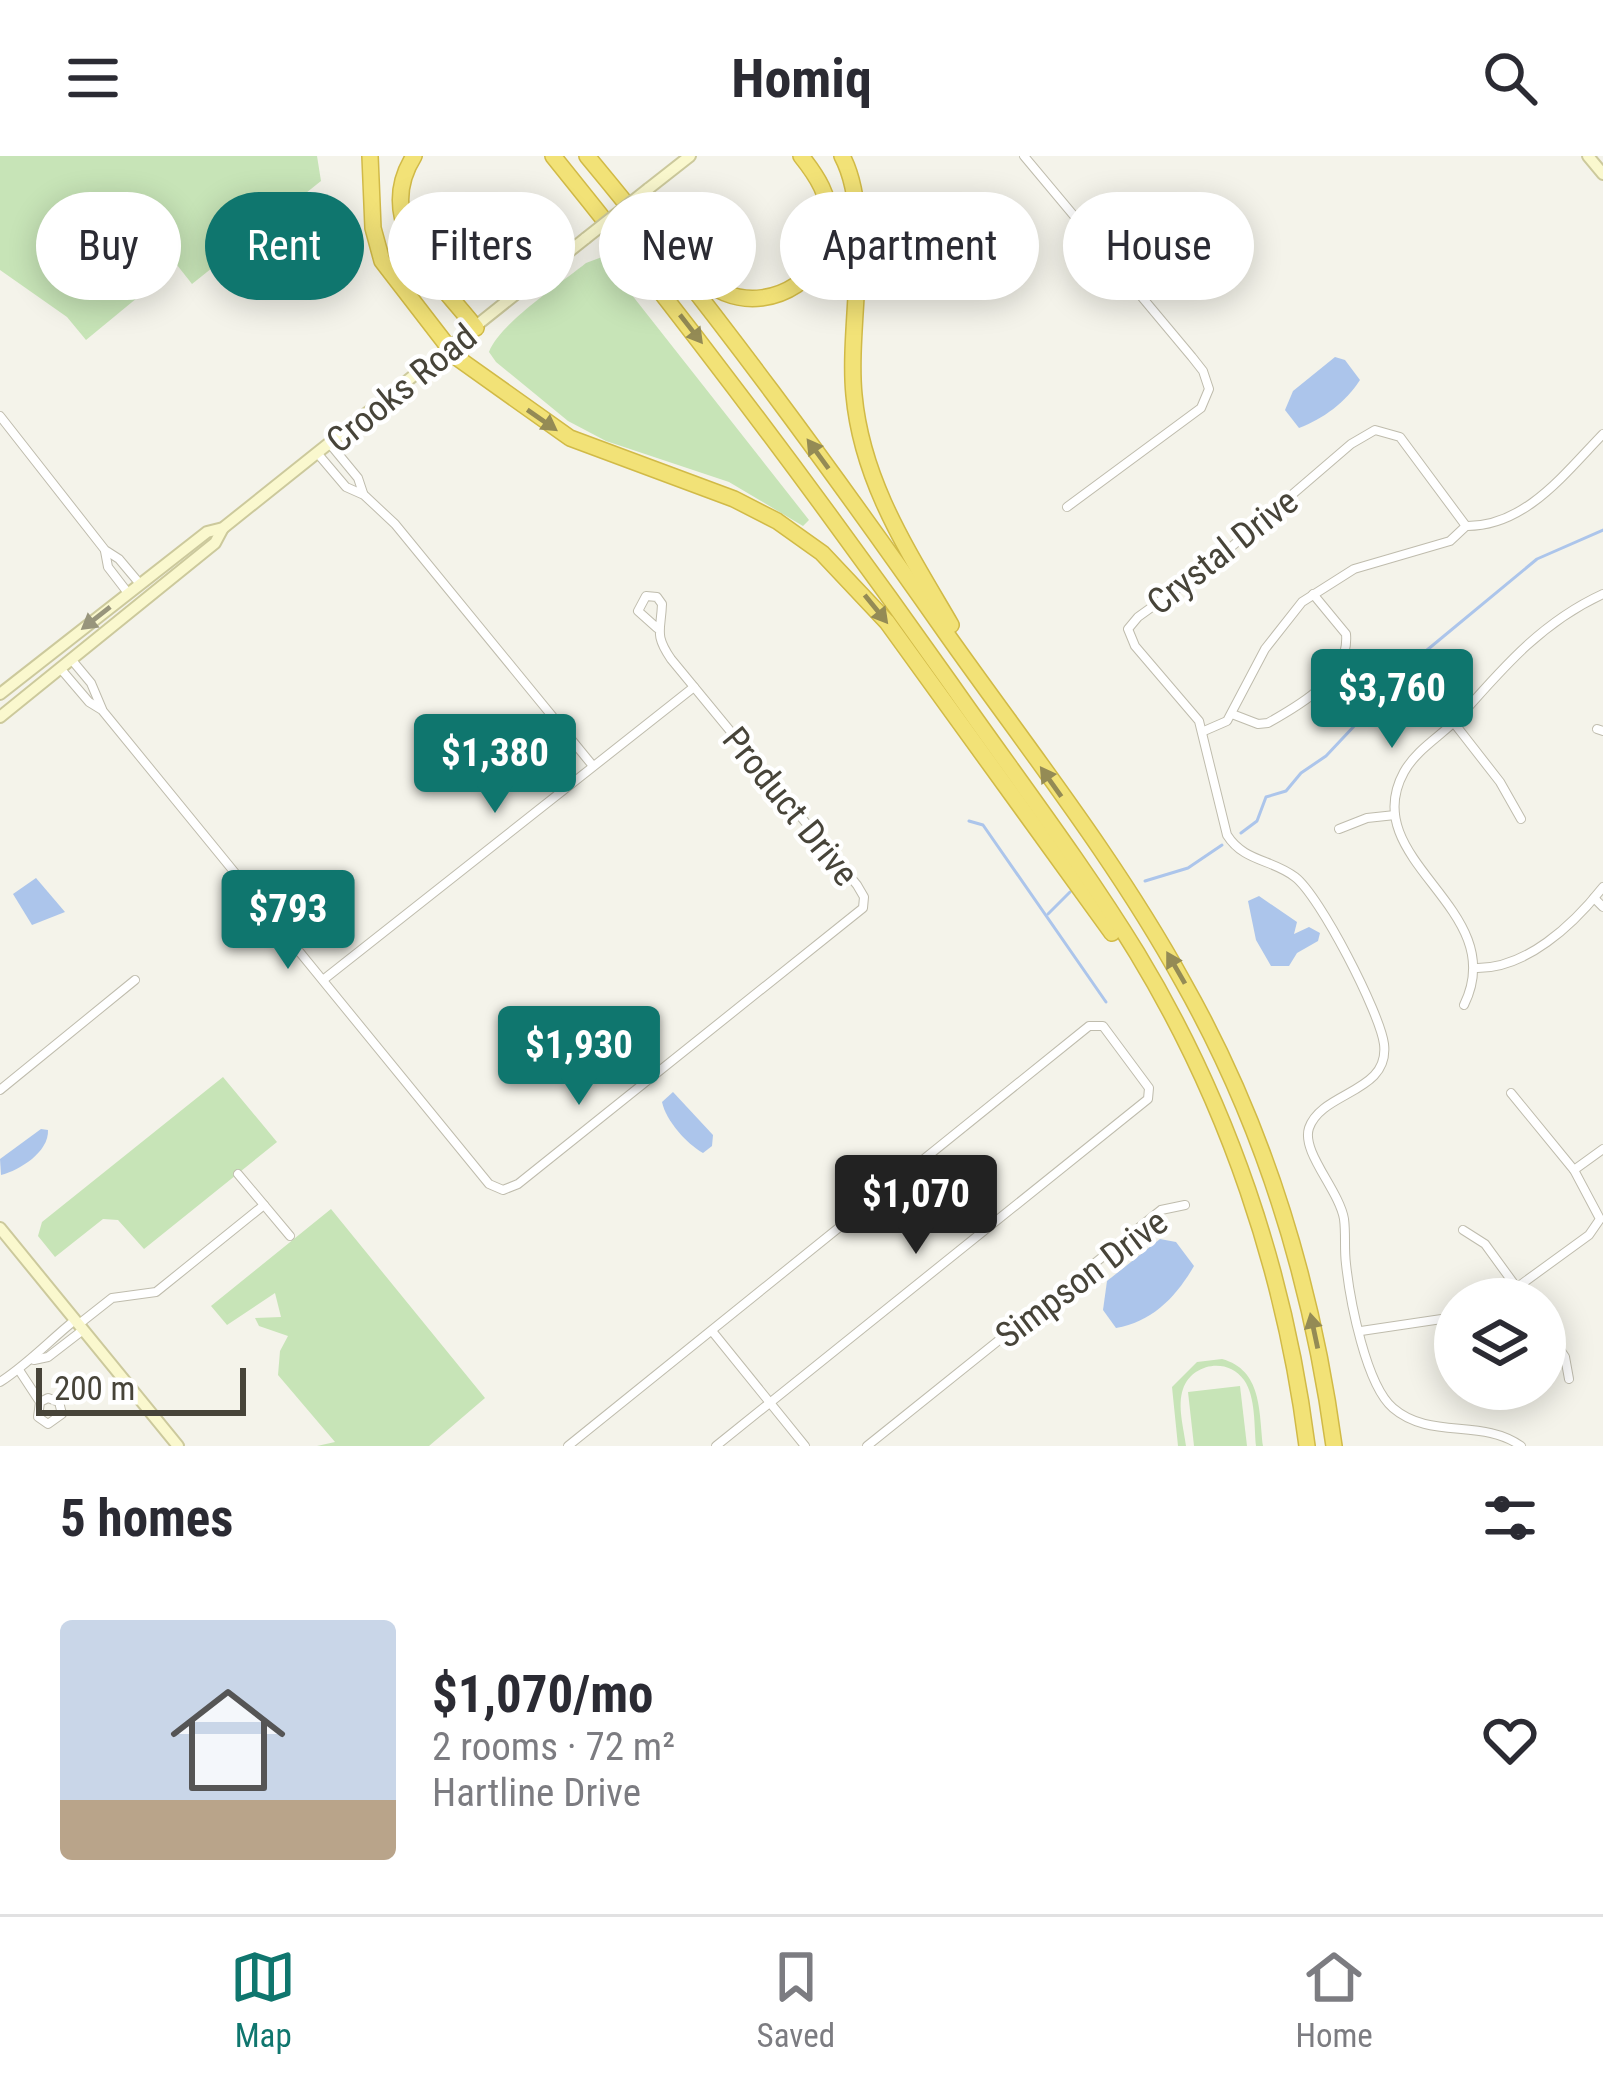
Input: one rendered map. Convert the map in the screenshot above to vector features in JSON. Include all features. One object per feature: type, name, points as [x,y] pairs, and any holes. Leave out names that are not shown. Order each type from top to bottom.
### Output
[{"type":"highway","points":[[370,156],[373,228],[382,261],[450,349],[467,367],[570,438],[748,505],[793,531],[836,565],[887,622],[1180,1032]]},
{"type":"highway","points":[[414,156],[399,193],[404,230],[476,328]]},
{"type":"highway","points":[[539,156],[599,217]]},
{"type":"highway","points":[[553,156],[599,212]]},
{"type":"highway","points":[[587,156],[801,430],[1148,922],[1223,1059],[1265,1159],[1316,1339],[1334,1446]]},
{"type":"highway","points":[[608,182],[703,279],[728,294],[761,298],[802,281],[828,241],[828,202],[801,156]]},
{"type":"highway","points":[[842,156],[857,203],[852,366],[862,446],[890,520],[1008,720]]},
{"type":"highway","points":[[669,300],[879,582],[1106,906],[1180,1032],[1234,1149],[1262,1230],[1287,1327],[1307,1446]]},
{"type":"main road","name":"Crooks Road","points":[[5,690],[207,532],[223,528],[318,454],[690,156]]},
{"type":"main road","points":[[1588,156],[1603,174]]},
{"type":"main road","name":"Crooks Road","points":[[0,717],[215,543],[223,528]]},
{"type":"main road","points":[[136,607],[144,592],[140,584]]},
{"type":"main road","points":[[60,668],[56,659],[62,645]]},
{"type":"main road","points":[[5,690],[17,697],[13,707]]},
{"type":"main road","points":[[0,1228],[178,1446]]},
{"type":"street","points":[[1024,156],[1192,357],[1209,389],[1199,410],[1066,507]]},
{"type":"street","points":[[0,416],[105,550],[140,584]]},
{"type":"street","name":"Crystal Drive","points":[[1204,731],[1183,699],[1135,646],[1128,629],[1131,622],[1208,566],[1364,435],[1375,430],[1393,433],[1406,444],[1466,526]]},
{"type":"street","points":[[1521,1446],[1494,1432],[1425,1425],[1396,1411],[1373,1383],[1346,1270],[1342,1210],[1310,1150],[1308,1135],[1319,1114],[1373,1077],[1383,1059],[1382,1039],[1315,897],[1288,872],[1239,850],[1227,835],[1204,731],[1220,726],[1232,714],[1265,649],[1285,620],[1313,594],[1366,564],[1450,541],[1466,526],[1493,524],[1525,507],[1603,434]]},
{"type":"street","points":[[330,444],[358,478],[364,495]]},
{"type":"street","points":[[318,454],[346,487],[364,495],[412,543],[593,766]]},
{"type":"street","points":[[105,550],[108,567],[128,593]]},
{"type":"street","points":[[1232,714],[1258,724],[1273,721],[1320,689],[1342,661],[1346,634],[1313,594]]},
{"type":"street","points":[[1464,1005],[1476,968],[1464,926],[1410,853],[1395,815],[1404,772],[1515,654],[1560,617],[1603,594]]},
{"type":"street","points":[[71,659],[91,683],[102,710],[323,980],[694,687],[661,644],[657,628]]},
{"type":"street","points":[[60,668],[88,702],[102,710]]},
{"type":"street","name":"Product Drive","points":[[323,980],[489,1184],[502,1190],[518,1184],[863,908],[857,885],[694,687]]},
{"type":"street","points":[[1454,724],[1485,760],[1521,819]]},
{"type":"street","points":[[1340,829],[1367,818],[1395,815]]},
{"type":"street","points":[[1476,968],[1516,962],[1603,887]]},
{"type":"street","points":[[1594,898],[1603,907]]},
{"type":"street","points":[[0,1090],[135,980]]},
{"type":"street","points":[[568,1446],[1097,1023],[1103,1026],[1150,1094],[716,1446]]},
{"type":"street","points":[[1511,1093],[1574,1170],[1600,1219],[1592,1233],[1531,1278]]},
{"type":"street","points":[[1574,1170],[1603,1149]]},
{"type":"street","points":[[238,1174],[290,1236]]},
{"type":"street","points":[[0,1382],[32,1360],[48,1357],[112,1298],[156,1292],[263,1205]]},
{"type":"street","name":"Simpson Drive","points":[[867,1446],[1161,1210],[1185,1205]]},
{"type":"street","points":[[1463,1230],[1485,1244],[1510,1278]]},
{"type":"street","points":[[1360,1331],[1434,1320]]},
{"type":"street","points":[[712,1331],[805,1446]]},
{"type":"street","points":[[1566,1362],[1569,1379]]},
{"type":"street","points":[[19,1370],[40,1402]]},
{"type":"green space","points":[[0,156],[317,156],[321,181],[307,192],[205,192],[205,274],[192,284],[181,270],[181,192],[36,192],[36,295],[0,270]]},
{"type":"green space","points":[[599,258],[599,300],[636,300],[809,520],[803,526],[729,482],[606,441],[568,421],[496,362],[489,352],[495,341],[532,304],[575,300],[575,271]]},
{"type":"green space","points":[[43,300],[135,300],[86,340],[67,317]]},
{"type":"green space","points":[[223,1077],[277,1142],[144,1249],[118,1220],[103,1219],[55,1257],[38,1236],[42,1222]]},
{"type":"green space","points":[[331,1209],[485,1398],[429,1446],[317,1446],[335,1442],[278,1375],[280,1351],[288,1336],[259,1326],[255,1318],[281,1317],[275,1293],[227,1325],[211,1306]]},
{"type":"green space","points":[[1222,1359],[1235,1364],[1251,1382],[1263,1446],[1256,1446],[1253,1403],[1244,1380],[1229,1368],[1211,1366],[1194,1373],[1183,1389],[1186,1446],[1178,1446],[1172,1387],[1197,1362]]},
{"type":"green space","points":[[1240,1386],[1247,1446],[1194,1446],[1188,1392]]},
{"type":"water","points":[[1335,357],[1345,360],[1360,380],[1333,409],[1299,428],[1285,410],[1293,391]]},
{"type":"water","points":[[36,878],[65,912],[32,925],[13,894]]},
{"type":"water","points":[[1259,896],[1297,922],[1294,934],[1309,927],[1320,933],[1318,941],[1297,953],[1289,966],[1271,966],[1256,940],[1248,901]]},
{"type":"water","points":[[673,1092],[713,1135],[712,1146],[703,1153],[668,1117],[662,1102]]},
{"type":"water","points":[[41,1129],[48,1130],[39,1153],[1,1175],[0,1159]]},
{"type":"water","points":[[1160,1239],[1176,1242],[1194,1266],[1162,1306],[1116,1328],[1103,1310],[1107,1281]]},
{"type":"waterway","points":[[1241,833],[1257,821],[1266,797],[1286,791],[1301,773],[1326,756],[1421,655],[1537,559],[1603,530]]},
{"type":"waterway","points":[[969,821],[983,825],[1106,1002]]},
{"type":"waterway","points":[[1145,881],[1188,868],[1222,845]]},
{"type":"waterway","points":[[1048,914],[1070,892]]}]
